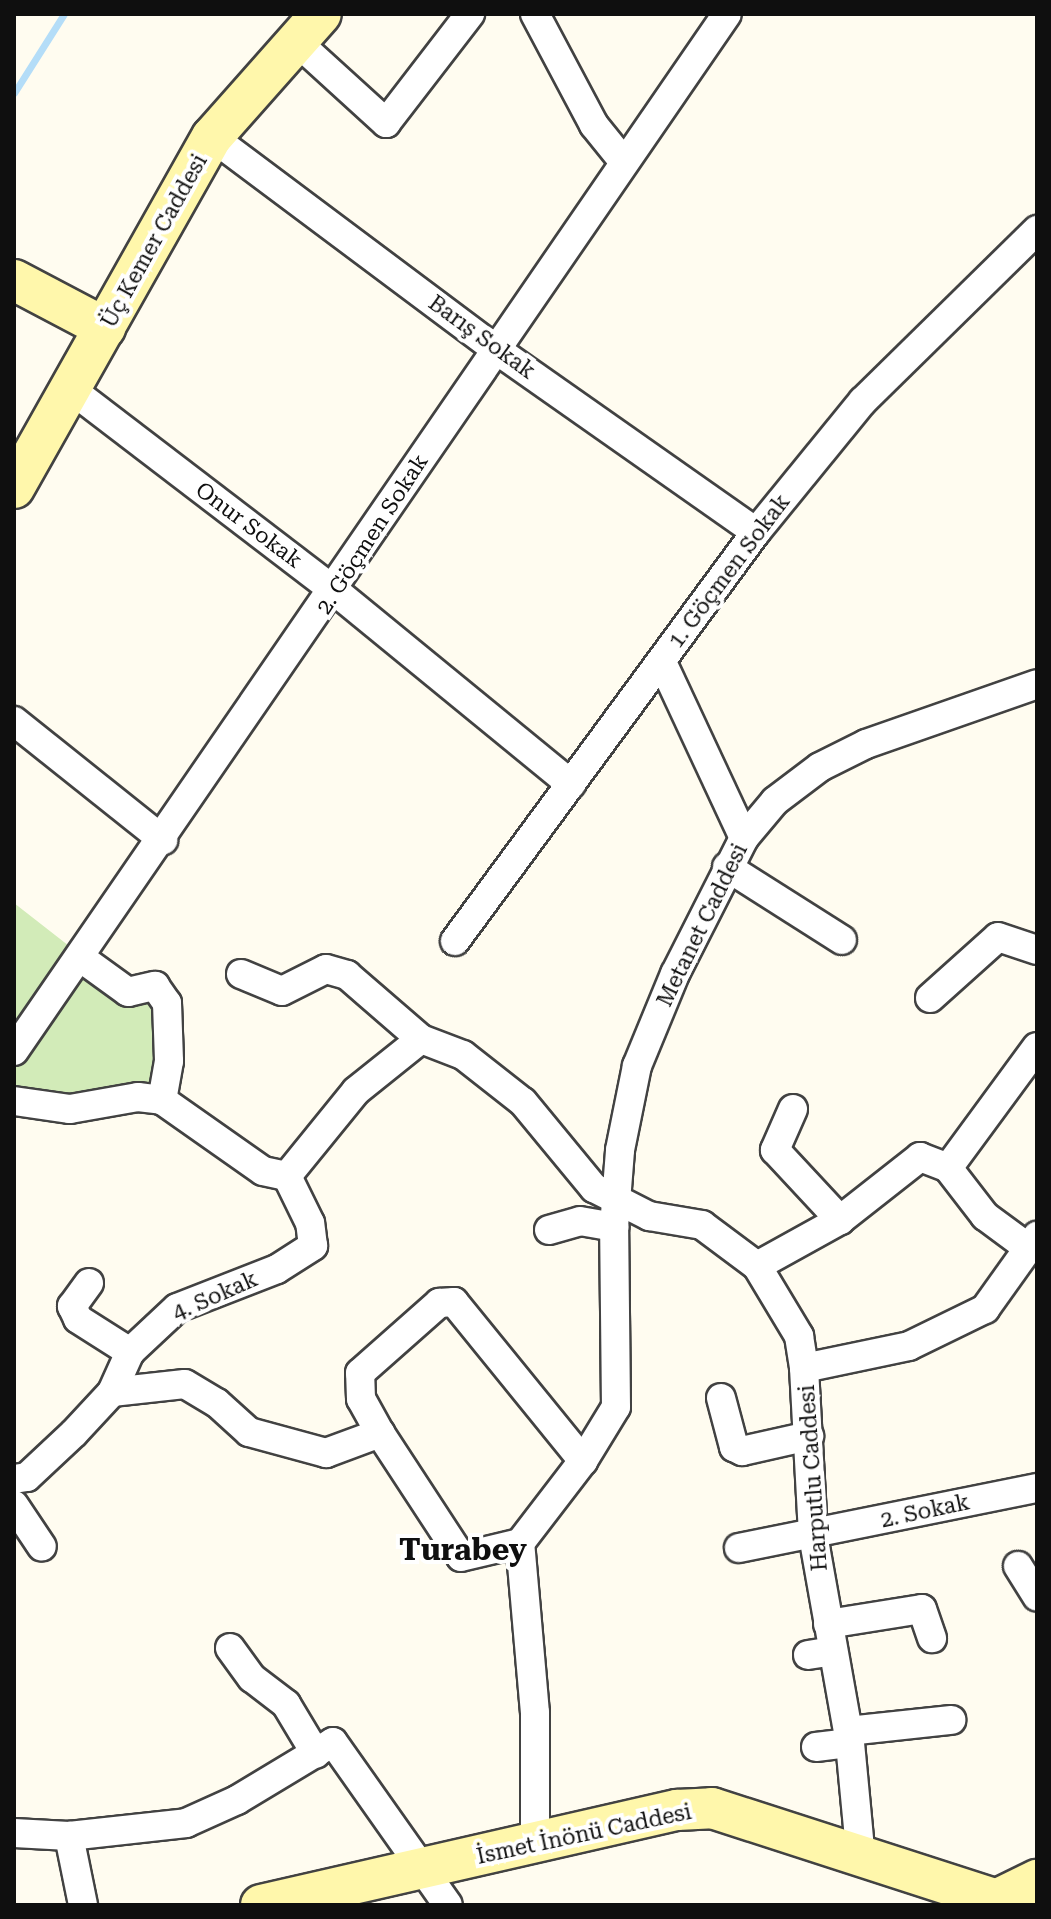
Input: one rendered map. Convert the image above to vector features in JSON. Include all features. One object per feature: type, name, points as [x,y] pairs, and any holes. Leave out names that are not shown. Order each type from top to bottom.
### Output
[{"type":"main road","name":"Üç Kemer Caddesi","points":[[14,488],[73,391],[212,137],[308,28]]},
{"type":"main road","points":[[14,280],[105,328]]},
{"type":"main road","name":"İsmet İnönü Caddesi","points":[[261,1905],[425,1871],[535,1841],[677,1810],[712,1808],[996,1903],[1037,1880]]},
{"type":"street","points":[[308,28],[386,123],[470,14]]},
{"type":"street","points":[[535,14],[594,125],[623,161]]},
{"type":"street","name":"2. Göçmen Sokak","points":[[14,1051],[335,591],[494,348],[727,14]]},
{"type":"street","name":"Barış Sokak","points":[[212,137],[494,348],[756,532]]},
{"type":"street","name":"1. Göçmen Sokak","points":[[455,941],[756,532],[863,401],[1037,230]]},
{"type":"street","name":"Onur Sokak","points":[[73,391],[335,591],[571,784]]},
{"type":"street","points":[[662,662],[744,838]]},
{"type":"street","name":"Metanet Caddesi","points":[[520,1543],[583,1461],[616,1407],[615,1213],[637,1066],[727,867],[744,838],[775,801],[820,767],[866,744],[1037,684]]},
{"type":"street","points":[[14,721],[163,840]]},
{"type":"street","points":[[727,867],[842,940]]},
{"type":"street","points":[[930,998],[998,937],[1037,950]]},
{"type":"street","points":[[81,958],[128,992],[155,986],[167,1003],[169,1061],[162,1100]]},
{"type":"street","points":[[241,974],[282,991],[326,969],[347,975],[421,1039],[463,1055],[523,1102],[615,1213],[549,1230]]},
{"type":"street","points":[[14,1101],[70,1109],[138,1097],[162,1100],[263,1171],[287,1176],[356,1091],[421,1039]]},
{"type":"street","points":[[948,1168],[1037,1047]]},
{"type":"street","points":[[793,1109],[775,1150],[840,1220]]},
{"type":"street","points":[[757,1266],[840,1220],[920,1157],[948,1168],[985,1216],[1032,1241],[985,1309],[909,1346],[804,1368]]},
{"type":"street","name":"4. Sokak","points":[[14,1479],[27,1477],[112,1392],[130,1352],[177,1308],[277,1269],[313,1246],[310,1223],[287,1176]]},
{"type":"street","name":"Harputlu Caddesi","points":[[615,1213],[702,1225],[757,1266],[799,1336],[804,1368],[813,1535],[823,1643],[849,1737],[861,1859]]},
{"type":"street","points":[[89,1283],[72,1306],[78,1319],[130,1352]]},
{"type":"street","points":[[535,1841],[535,1713],[520,1543],[461,1557],[361,1399],[360,1373],[439,1303],[454,1302],[583,1461]]},
{"type":"street","points":[[112,1392],[185,1384],[217,1403],[249,1432],[326,1453],[380,1433]]},
{"type":"street","points":[[721,1398],[734,1447],[742,1451],[809,1436]]},
{"type":"street","name":"2. Sokak","points":[[739,1548],[1037,1488]]},
{"type":"street","points":[[14,1505],[42,1547]]},
{"type":"street","points":[[1018,1566],[1037,1597]]},
{"type":"street","points":[[823,1643],[922,1609],[932,1638]]},
{"type":"street","points":[[230,1648],[252,1678],[286,1704],[316,1754]]},
{"type":"street","points":[[816,1747],[849,1737],[951,1720]]},
{"type":"street","points":[[14,1833],[69,1836],[186,1823],[333,1742],[448,1905]]},
{"type":"street","points":[[69,1836],[83,1905]]},
{"type":"green space","points":[[14,903],[128,992],[155,986],[162,1100],[14,1101]]},
{"type":"waterway","points":[[14,93],[64,14]]},
{"type":"district","name":"Turabey","points":[[463,1550]]}]
